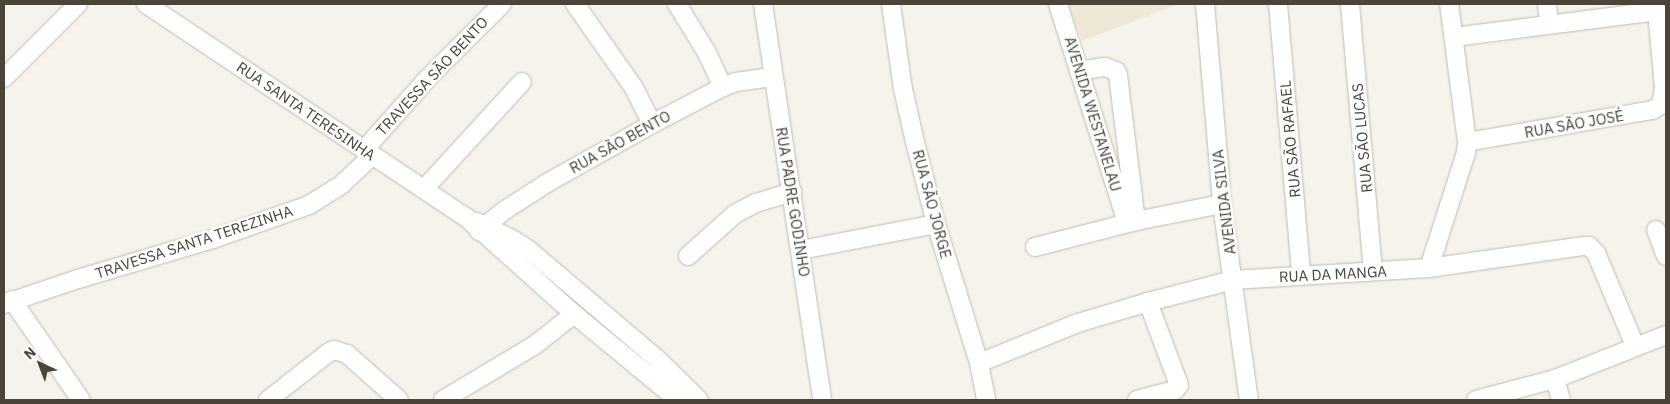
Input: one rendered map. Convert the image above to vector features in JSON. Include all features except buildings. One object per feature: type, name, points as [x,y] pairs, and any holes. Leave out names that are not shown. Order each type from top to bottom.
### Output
[{"type":"street","points":[[4,78],[78,4]]},
{"type":"street","name":"RUA SANTA TERESINHA","points":[[146,4],[467,218],[483,228],[529,250],[649,352],[699,400]]},
{"type":"street","name":"TRAVESSA SÃO BENTO","points":[[368,153],[427,79],[502,4]]},
{"type":"street","points":[[575,4],[624,72],[652,124]]},
{"type":"street","points":[[677,4],[707,54],[722,87]]},
{"type":"street","name":"RUA PADRE GODINHO","points":[[763,4],[772,77],[801,250],[822,400]]},
{"type":"street","name":"RUA SÃO JORGE","points":[[890,4],[903,89],[936,224],[979,363],[986,400]]},
{"type":"street","name":"AVENIDA WESTANELAU","points":[[1058,4],[1131,222]]},
{"type":"street","name":"AVENIDA SILVA","points":[[1205,4],[1222,204],[1248,400]]},
{"type":"street","name":"RUA SÃO RAFAEL","points":[[1278,4],[1301,275]]},
{"type":"street","name":"RUA SÃO LUCAS","points":[[1350,4],[1373,272]]},
{"type":"street","points":[[1428,268],[1463,162],[1467,142],[1449,4]]},
{"type":"street","points":[[1547,4],[1549,23]]},
{"type":"street","points":[[1454,37],[1657,7],[1665,88]]},
{"type":"street","points":[[1080,71],[1106,67],[1116,71],[1118,75],[1131,222]]},
{"type":"street","name":"RUA SÃO BENTO","points":[[483,228],[547,183],[722,87],[736,82],[772,77]]},
{"type":"street","points":[[424,189],[522,82]]},
{"type":"street","name":"RUA SÃO JOSÉ","points":[[1467,142],[1652,110],[1661,105],[1665,88]]},
{"type":"street","name":"TRAVESSA SANTA TEREZINHA","points":[[8,302],[213,239],[308,206],[342,184],[368,153]]},
{"type":"street","points":[[688,256],[735,214],[756,203],[792,192]]},
{"type":"street","points":[[1035,247],[1131,222],[1222,204]]},
{"type":"street","points":[[801,250],[936,224]]},
{"type":"street","name":"RUA SANTA TERESINHA","points":[[483,228],[574,314],[678,400]]},
{"type":"street","points":[[1656,230],[1666,256]]},
{"type":"street","name":"RUA DA MANGA","points":[[979,363],[1078,323],[1148,302],[1233,280],[1428,268],[1589,246],[1596,253],[1635,346]]},
{"type":"street","points":[[8,302],[81,400]]},
{"type":"street","points":[[1137,400],[1175,390],[1179,385],[1148,302]]},
{"type":"street","points":[[443,400],[528,350],[574,314]]},
{"type":"street","points":[[1476,400],[1555,379],[1666,335]]},
{"type":"street","points":[[268,400],[328,353],[340,351],[347,354],[398,400]]},
{"type":"street","points":[[1555,379],[1561,400]]},
{"type":"shaded area","points":[[1069,4],[1179,4],[1082,41]]}]
